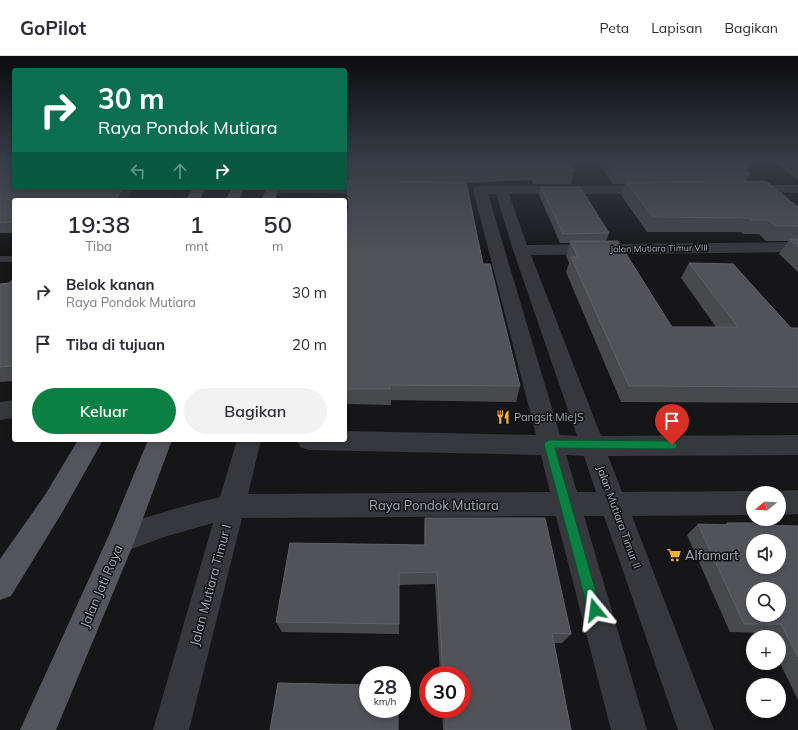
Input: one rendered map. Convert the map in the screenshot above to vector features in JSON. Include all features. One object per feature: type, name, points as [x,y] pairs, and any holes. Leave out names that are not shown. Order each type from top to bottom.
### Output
[{"type":"main road","points":[[0,585],[54,503],[90,442]]},
{"type":"main road","name":"Jalan Jati Raya","points":[[38,730],[120,540],[159,442]]},
{"type":"street","points":[[271,192],[319,195],[369,191]]},
{"type":"street","points":[[472,191],[549,444],[628,730]]},
{"type":"street","name":"Jalan Mutiara Timur II","points":[[501,191],[523,256],[696,730]]},
{"type":"street","name":"Jalan Mutiara Timur VIII","points":[[523,256],[798,246]]},
{"type":"street","name":"Jalan Mutiara Timur VIII","points":[[523,256],[798,262]]},
{"type":"street","points":[[0,411],[12,409]]},
{"type":"street","points":[[347,441],[593,446],[798,445]]},
{"type":"street","name":"Jalan Mutiara Timur I","points":[[171,730],[248,442]]},
{"type":"street","points":[[786,503],[798,502]]},
{"type":"street","name":"Raya Pondok Mutiara","points":[[120,540],[164,524],[231,506],[746,503]]},
{"type":"lane","points":[[0,259],[12,258]]},
{"type":"building","points":[[0,191],[121,191],[116,198],[12,198],[12,222],[0,223]]},
{"type":"building","points":[[348,191],[468,191],[483,264],[490,264],[520,386],[390,385],[390,389],[347,389],[347,217],[349,207]]},
{"type":"building","points":[[543,191],[583,191],[609,233],[563,234]]},
{"type":"building","points":[[633,191],[779,191],[798,207],[798,226],[775,226],[768,220],[751,220],[749,218],[653,217]]},
{"type":"building","points":[[789,239],[798,239],[798,247]]},
{"type":"building","points":[[570,241],[618,241],[672,327],[738,327],[689,263],[733,264],[791,328],[798,328],[798,387],[629,386],[571,257],[578,257]]},
{"type":"building","points":[[12,280],[12,366],[0,367],[0,284],[9,283]]},
{"type":"building","points":[[425,518],[545,518],[571,634],[552,633],[571,730],[446,730],[445,718],[471,718],[471,666],[442,666],[437,572],[399,573],[399,624],[276,622],[290,543],[426,545]]},
{"type":"building","points":[[727,523],[746,523],[746,526],[798,526],[798,657],[786,634],[786,630],[784,630],[781,624],[744,624],[698,524],[728,525]]},
{"type":"building","points":[[278,683],[359,685],[359,718],[398,718],[398,730],[270,730]]},
{"type":"place","name":"Pangsit MieJS","points":[[503,417]]},
{"type":"place","name":"Alfamart","points":[[674,555]]},
{"type":"route","points":[[595,610],[549,444],[593,446],[672,445]]}]
